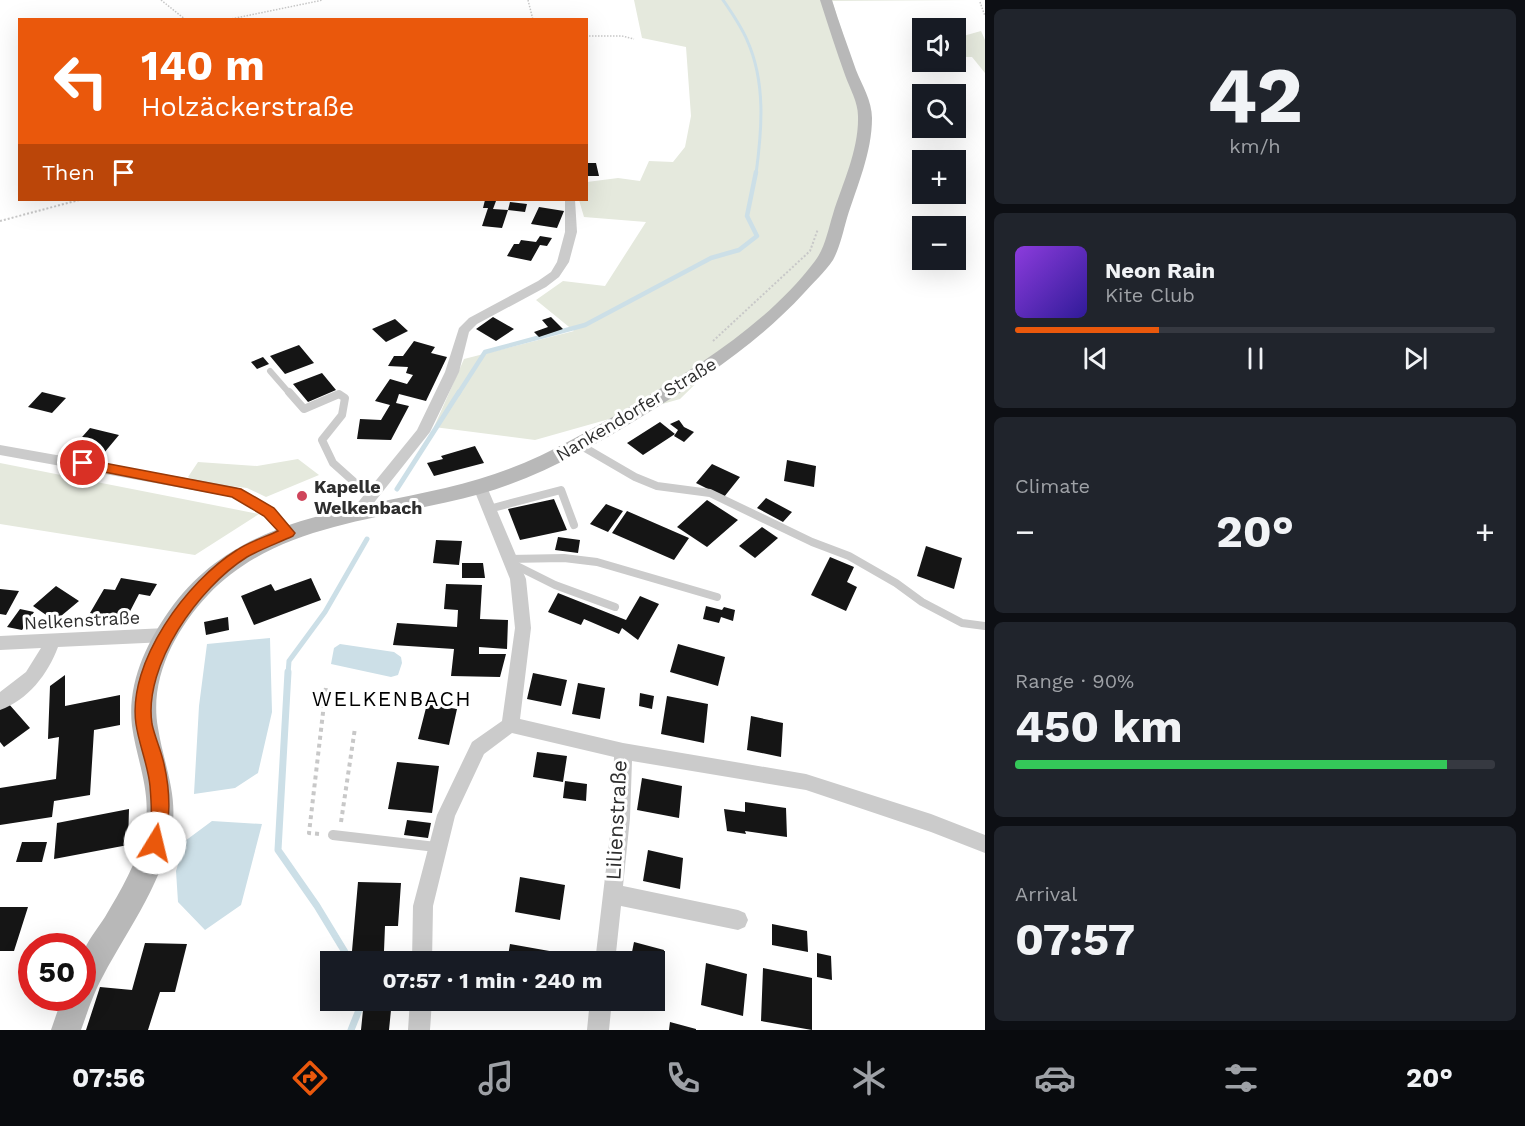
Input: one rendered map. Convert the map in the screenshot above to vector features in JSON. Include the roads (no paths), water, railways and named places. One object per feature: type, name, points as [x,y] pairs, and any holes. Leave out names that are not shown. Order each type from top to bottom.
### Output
[{"type":"main road","name":"Nankendorfer Straße","points":[[96,958],[134,897],[150,862],[159,824],[160,795],[156,763],[144,724],[144,702],[148,678],[166,636],[184,609],[218,572],[243,553],[288,533],[480,487],[525,471],[580,445],[690,381],[737,347],[786,302],[826,258],[859,159],[865,113],[826,0]]},
{"type":"main road","points":[[66,1030],[73,1011]]},
{"type":"street","points":[[356,515],[411,450],[429,422],[453,372],[463,331],[473,321],[542,284],[560,268],[571,232],[570,201]]},
{"type":"street","points":[[0,450],[236,492],[269,512],[288,533]]},
{"type":"street","points":[[422,951],[423,906],[446,814],[478,748],[510,725],[523,628],[518,579],[480,487]]},
{"type":"street","name":"Nelkenstraße","points":[[0,643],[166,636]]},
{"type":"street","points":[[0,702],[33,679],[43,665],[52,641]]},
{"type":"street","name":"Lilienstraße","points":[[510,725],[623,751],[621,818],[606,951]]},
{"type":"street","points":[[623,751],[806,782],[931,823],[985,844]]},
{"type":"street","name":"Lilienstraße","points":[[612,894],[738,920]]},
{"type":"street","points":[[419,1030],[420,1011]]},
{"type":"street","points":[[598,1030],[600,1011]]},
{"type":"lane","points":[[270,371],[304,409],[339,394],[345,398],[342,415],[322,440],[333,463],[371,497]]},
{"type":"lane","points":[[580,445],[651,483],[670,489],[694,488],[710,493],[812,542],[849,556],[897,583],[922,602],[962,623],[985,626]]},
{"type":"lane","points":[[489,509],[561,490],[574,525]]},
{"type":"lane","points":[[510,561],[551,558],[597,562],[696,593],[717,597]]},
{"type":"lane","points":[[510,561],[555,585],[615,607]]},
{"type":"lane","points":[[336,836],[438,847]]},
{"type":"waterway","points":[[723,0],[745,35],[757,72],[761,123],[756,174]]},
{"type":"waterway","points":[[458,394],[485,352],[585,325],[711,258],[739,250],[757,236],[747,216],[756,172]]},
{"type":"waterway","points":[[397,489],[459,392]]},
{"type":"waterway","points":[[288,674],[289,661],[325,612],[367,539]]},
{"type":"waterway","points":[[288,672],[278,850],[317,906],[344,951]]},
{"type":"waterway","points":[[351,1030],[359,1011]]},
{"type":"place","name":"Kapelle Welkenbach","points":[[302,496]]},
{"type":"district","name":"WELKENBACH","points":[[392,698]]}]
